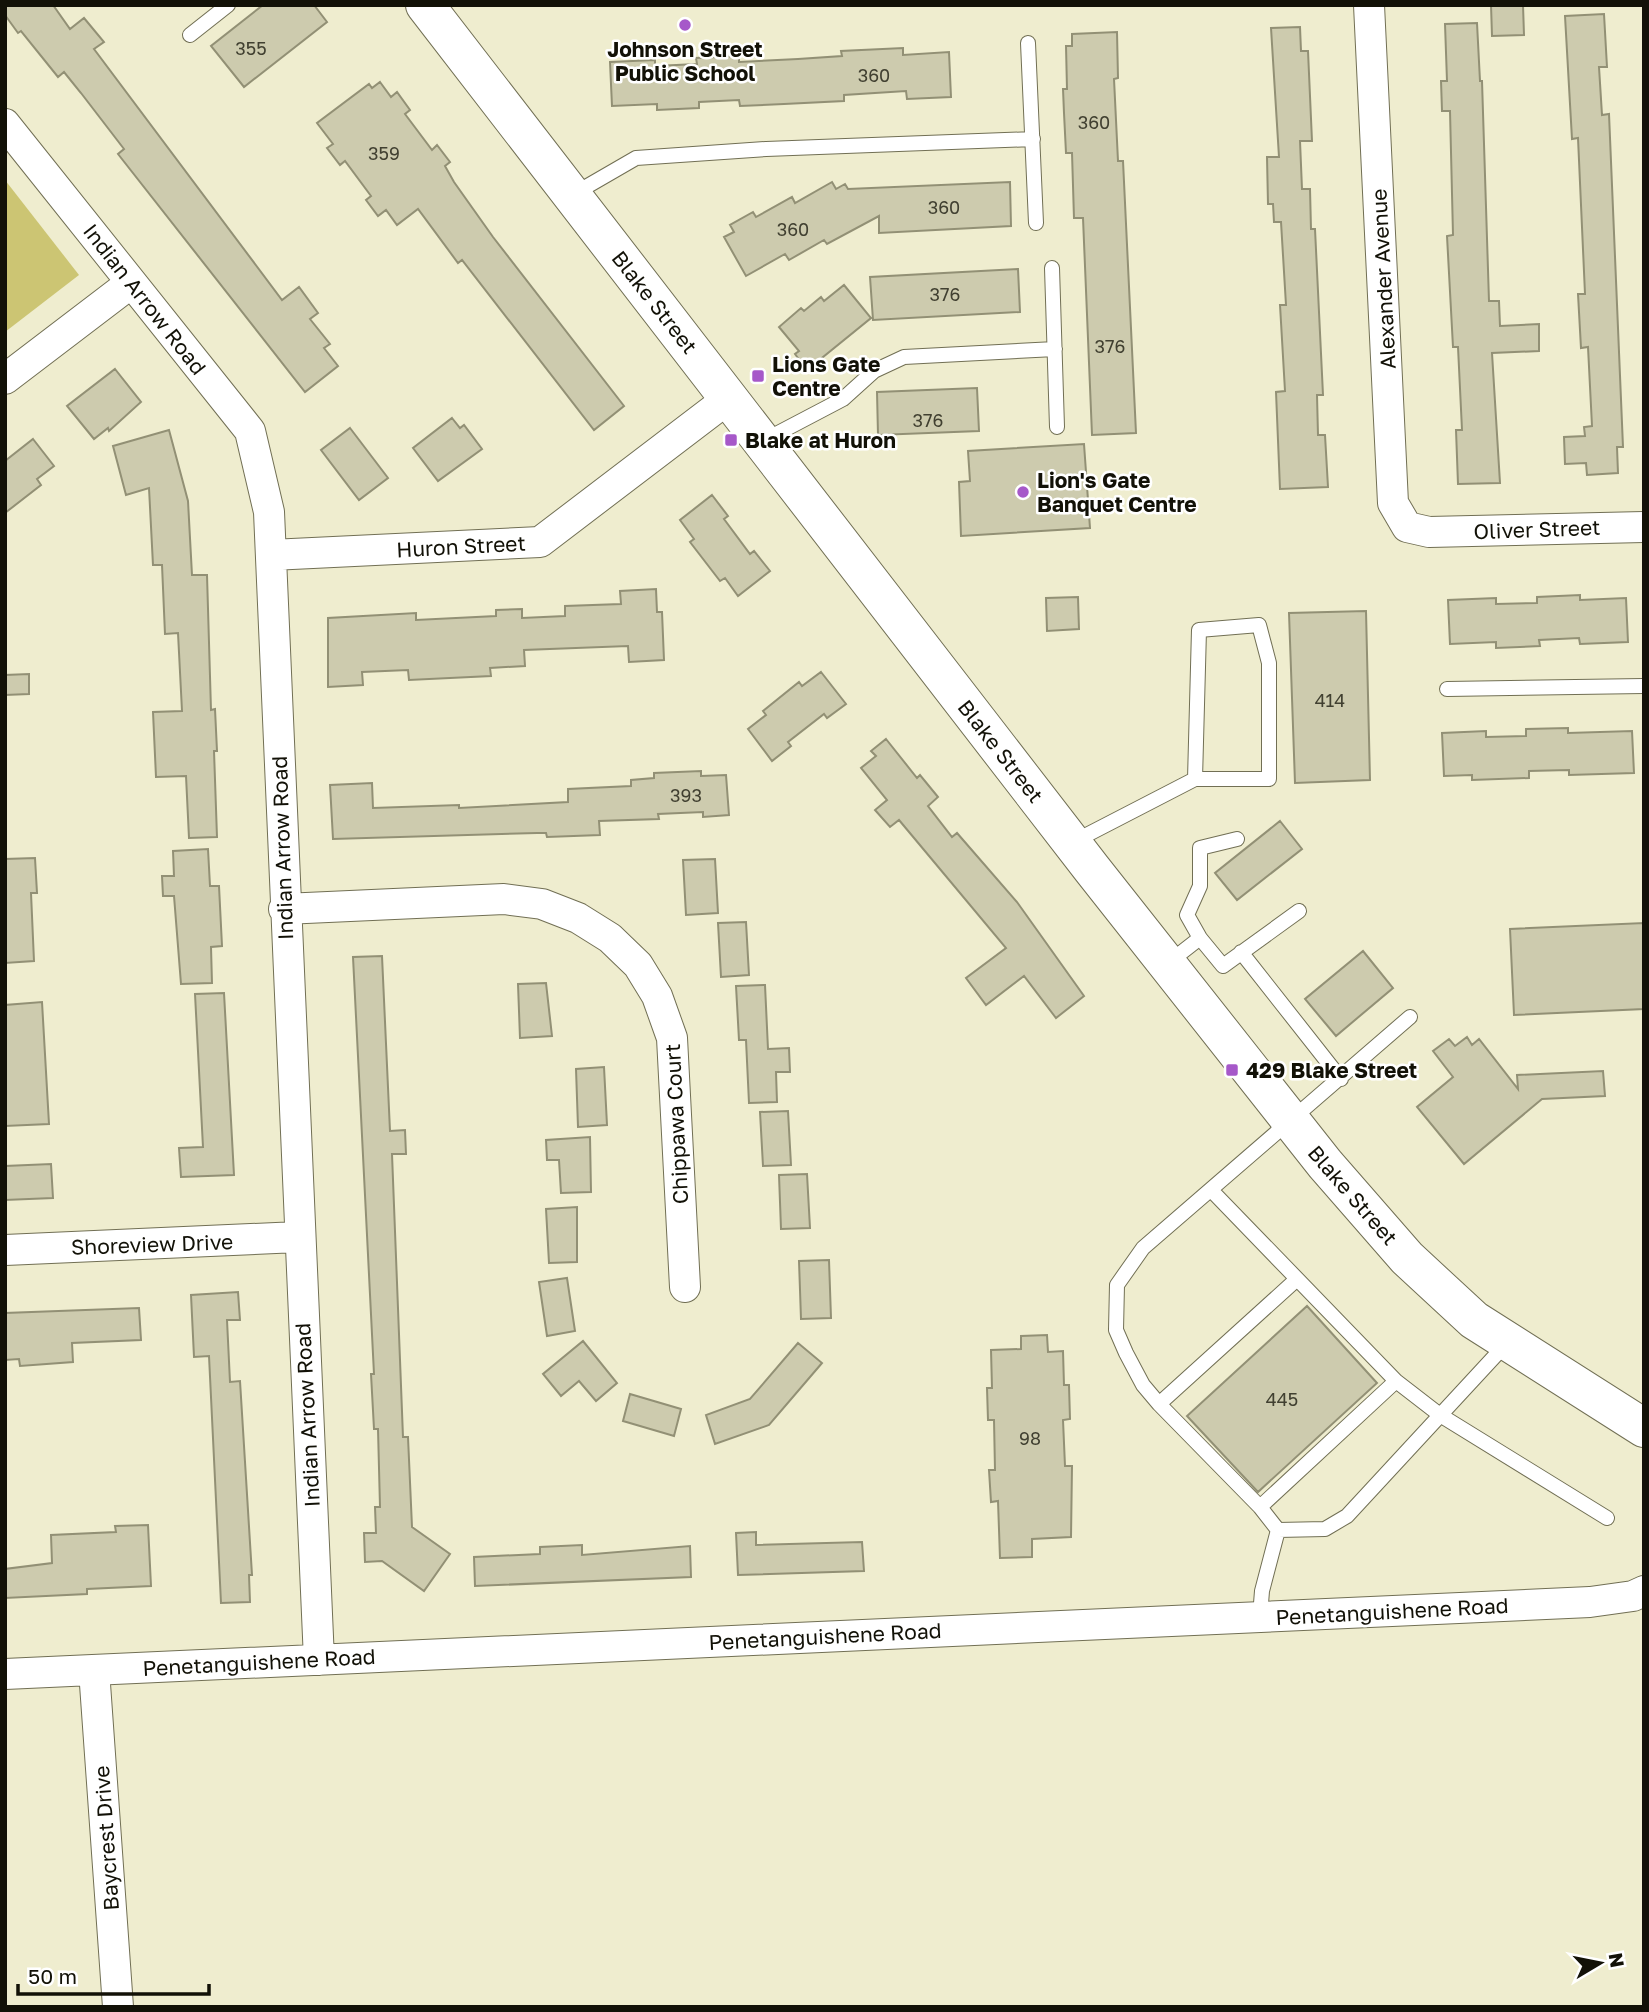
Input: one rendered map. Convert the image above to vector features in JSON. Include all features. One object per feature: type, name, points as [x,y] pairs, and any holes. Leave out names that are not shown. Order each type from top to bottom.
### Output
[{"type":"main road","name":"Blake Street","points":[[425,5],[1167,964],[1291,1121],[1407,1258],[1474,1320],[1644,1428]]},
{"type":"street","name":"Alexander Avenue","points":[[1369,5],[1393,503],[1407,527],[1429,532]]},
{"type":"street","name":"Indian Arrow Road","points":[[5,124],[250,431],[269,512],[298,1237],[319,1660]]},
{"type":"street","points":[[5,379],[131,283]]},
{"type":"street","name":"Huron Street","points":[[271,555],[541,542],[729,398]]},
{"type":"street","name":"Oliver Street","points":[[1429,532],[1644,527]]},
{"type":"street","name":"Chippawa Court","points":[[284,909],[504,899],[542,904],[578,918],[610,938],[638,965],[657,996],[672,1038],[685,1287]]},
{"type":"street","name":"Shoreview Drive","points":[[5,1250],[298,1237]]},
{"type":"street","name":"Penetanguishene Road","points":[[5,1674],[1590,1602],[1633,1596],[1644,1591]]},
{"type":"street","name":"Baycrest Drive","points":[[94,1670],[118,2007]]},
{"type":"lane","points":[[190,35],[228,5]]},
{"type":"lane","points":[[1028,43],[1036,223]]},
{"type":"lane","points":[[572,195],[636,158],[766,149],[1033,139]]},
{"type":"lane","points":[[1052,268],[1057,427]]},
{"type":"lane","points":[[763,441],[843,399],[874,371],[904,357],[1055,349]]},
{"type":"lane","points":[[1072,842],[1195,779],[1269,779],[1269,663],[1259,625],[1199,630],[1195,779]]},
{"type":"lane","points":[[1447,689],[1644,686]]},
{"type":"lane","points":[[1237,839],[1200,848],[1199,886],[1187,915],[1200,938],[1223,966],[1299,911]]},
{"type":"lane","points":[[1167,964],[1200,938]]},
{"type":"lane","points":[[1241,952],[1341,1079]]},
{"type":"lane","points":[[1278,1530],[1260,1507],[1143,1385],[1116,1330],[1118,1285],[1143,1248],[1410,1017]]},
{"type":"lane","points":[[1212,1191],[1396,1381],[1440,1415],[1607,1518]]},
{"type":"lane","points":[[1159,1404],[1297,1279]]},
{"type":"lane","points":[[1278,1530],[1325,1529],[1348,1516],[1508,1342]]},
{"type":"lane","points":[[1260,1507],[1396,1381]]},
{"type":"lane","points":[[1260,1616],[1262,1591],[1278,1530]]},
{"type":"shaded area","points":[[5,180],[79,275],[5,332]]},
{"type":"building","points":[[5,5],[53,5],[70,29],[84,18],[104,42],[94,49],[282,300],[299,287],[318,313],[310,319],[330,344],[324,348],[338,366],[305,392],[118,154],[124,149],[81,93],[64,72],[58,77],[21,31],[18,33],[5,15]]},
{"type":"building","points":[[263,5],[314,5],[327,22],[244,87],[211,46]]},
{"type":"building","points":[[1491,5],[1523,5],[1524,35],[1492,36]]},
{"type":"building","points":[[1604,14],[1607,67],[1599,67],[1602,115],[1609,114],[1623,447],[1617,447],[1618,473],[1587,475],[1586,463],[1565,464],[1564,437],[1585,436],[1584,427],[1592,426],[1588,347],[1581,348],[1578,294],[1585,294],[1578,138],[1572,139],[1565,16]]},
{"type":"building","points":[[1477,23],[1482,81],[1489,301],[1499,301],[1500,326],[1539,324],[1539,351],[1492,353],[1500,483],[1458,484],[1456,430],[1462,430],[1458,347],[1453,347],[1447,236],[1453,235],[1450,111],[1442,111],[1441,81],[1447,81],[1445,24]]},
{"type":"building","points":[[1300,27],[1301,51],[1308,51],[1312,141],[1300,141],[1302,189],[1310,189],[1311,229],[1315,229],[1323,395],[1317,395],[1318,435],[1325,435],[1328,487],[1280,489],[1276,392],[1285,391],[1280,305],[1286,305],[1281,222],[1274,222],[1273,204],[1268,204],[1267,157],[1279,157],[1271,28]]},
{"type":"building","points":[[1117,32],[1118,78],[1114,79],[1118,161],[1123,161],[1136,433],[1092,435],[1083,218],[1074,218],[1072,153],[1066,153],[1063,89],[1067,89],[1066,46],[1072,46],[1072,34]]},
{"type":"building","points":[[903,48],[903,55],[949,52],[951,97],[907,99],[906,91],[844,95],[844,101],[740,106],[739,100],[699,102],[699,108],[657,110],[657,104],[612,106],[610,62],[655,60],[655,66],[697,64],[696,58],[739,56],[739,62],[842,56],[841,51]]},
{"type":"building","points":[[380,82],[391,97],[397,92],[410,110],[405,114],[432,150],[437,145],[450,162],[445,166],[454,182],[493,237],[624,406],[594,430],[462,260],[458,263],[418,209],[397,225],[386,210],[378,216],[366,200],[371,196],[345,161],[340,165],[327,148],[333,144],[317,123],[369,84],[372,88]]},
{"type":"building","points":[[832,182],[836,189],[845,184],[848,189],[1010,182],[1011,226],[879,233],[879,216],[827,244],[824,240],[789,260],[785,254],[746,276],[724,237],[734,232],[730,225],[753,212],[756,217],[792,197],[795,203]]},
{"type":"building","points":[[1018,269],[1020,312],[873,320],[870,277]]},
{"type":"building","points":[[844,285],[871,318],[807,370],[795,354],[799,351],[779,327],[801,308],[804,311],[821,297],[824,301]]},
{"type":"building","points":[[115,369],[141,402],[109,431],[108,428],[94,439],[67,406]]},
{"type":"building","points":[[977,388],[979,431],[878,435],[877,392]]},
{"type":"building","points":[[452,418],[460,428],[464,425],[482,449],[438,481],[413,448]]},
{"type":"building","points":[[350,428],[388,478],[359,500],[321,450]]},
{"type":"building","points":[[169,430],[188,501],[192,575],[207,575],[211,710],[215,709],[217,751],[214,751],[217,837],[189,838],[186,776],[156,777],[153,712],[182,711],[178,633],[165,634],[162,565],[153,565],[149,488],[126,495],[113,446]]},
{"type":"building","points":[[33,439],[54,466],[37,479],[41,485],[5,513],[5,461]]},
{"type":"building","name":"Lion's Gate Banquet Centre","points":[[1084,444],[1090,528],[961,536],[959,482],[970,481],[968,451]]},
{"type":"building","points":[[712,495],[728,516],[724,519],[750,554],[754,551],[770,571],[738,596],[725,578],[720,581],[690,542],[694,539],[680,520]]},
{"type":"building","points":[[656,589],[657,612],[662,612],[664,660],[629,662],[628,646],[524,650],[525,666],[490,668],[491,676],[409,680],[408,670],[362,672],[363,685],[328,687],[328,618],[416,613],[416,620],[496,616],[496,610],[522,609],[522,618],[565,616],[565,606],[621,604],[620,591]]},
{"type":"building","points":[[1580,595],[1580,600],[1626,598],[1628,642],[1580,644],[1579,638],[1539,640],[1540,646],[1496,648],[1496,642],[1450,644],[1448,600],[1496,598],[1496,604],[1537,603],[1537,597]]},
{"type":"building","points":[[1078,597],[1079,629],[1047,631],[1046,598]]},
{"type":"building","points":[[1366,611],[1370,780],[1295,783],[1289,613]]},
{"type":"building","points":[[821,672],[846,704],[827,718],[824,714],[788,742],[791,746],[772,761],[748,729],[766,715],[763,711],[799,682],[802,686]]},
{"type":"building","points":[[29,674],[29,694],[5,695],[5,675]]},
{"type":"building","points":[[1568,728],[1568,733],[1632,731],[1634,773],[1569,775],[1569,770],[1529,771],[1529,778],[1472,780],[1472,775],[1444,776],[1442,733],[1486,731],[1486,737],[1526,736],[1526,729]]},
{"type":"building","points":[[886,739],[917,778],[920,775],[938,797],[928,806],[952,837],[957,833],[1017,902],[1084,996],[1056,1018],[1024,976],[986,1005],[966,978],[1006,948],[899,820],[890,827],[875,810],[887,800],[861,768],[876,756],[871,751]]},
{"type":"building","points":[[701,771],[701,776],[726,775],[729,815],[703,817],[703,812],[658,814],[659,819],[599,821],[600,835],[547,837],[546,833],[537,833],[333,839],[330,785],[372,783],[373,808],[459,805],[459,808],[568,802],[568,789],[631,786],[631,780],[654,778],[654,773]]},
{"type":"building","points":[[1280,821],[1302,849],[1237,900],[1215,873]]},
{"type":"building","points":[[208,849],[210,886],[219,886],[222,946],[211,947],[212,983],[181,984],[174,896],[163,896],[162,876],[174,876],[173,851]]},
{"type":"building","points":[[35,858],[37,893],[31,893],[34,961],[5,963],[5,859]]},
{"type":"building","points":[[715,859],[718,913],[686,915],[683,860]]},
{"type":"building","points":[[746,922],[749,975],[721,977],[718,923]]},
{"type":"building","points":[[1644,923],[1644,1009],[1514,1015],[1510,929]]},
{"type":"building","points":[[1363,951],[1393,988],[1336,1036],[1305,999]]},
{"type":"building","points":[[382,956],[390,1131],[405,1130],[406,1154],[392,1154],[403,1437],[408,1437],[412,1527],[450,1554],[424,1591],[382,1561],[365,1562],[364,1533],[376,1533],[375,1507],[380,1507],[378,1429],[374,1429],[371,1374],[374,1374],[353,957]]},
{"type":"building","points":[[546,983],[552,1036],[520,1038],[518,984]]},
{"type":"building","points":[[765,985],[768,1049],[789,1048],[790,1072],[776,1072],[777,1102],[749,1103],[746,1040],[739,1040],[736,986]]},
{"type":"building","points":[[224,993],[234,1175],[181,1177],[179,1148],[203,1147],[195,994]]},
{"type":"building","points":[[42,1002],[49,1124],[5,1126],[5,1005]]},
{"type":"building","points":[[1467,1037],[1472,1045],[1479,1039],[1518,1089],[1517,1075],[1603,1071],[1605,1096],[1542,1099],[1464,1164],[1417,1107],[1453,1077],[1433,1051],[1449,1039],[1455,1046]]},
{"type":"building","points":[[604,1067],[607,1125],[578,1127],[576,1069]]},
{"type":"building","points":[[788,1111],[791,1165],[763,1166],[760,1112]]},
{"type":"building","points":[[590,1137],[591,1192],[561,1193],[559,1160],[547,1160],[546,1140]]},
{"type":"building","points":[[51,1164],[53,1198],[5,1200],[5,1166]]},
{"type":"building","points":[[807,1174],[810,1228],[781,1229],[779,1175]]},
{"type":"building","points":[[577,1207],[577,1262],[549,1263],[546,1209]]},
{"type":"building","points":[[829,1260],[831,1318],[801,1319],[799,1261]]},
{"type":"building","points":[[567,1278],[575,1331],[547,1336],[539,1282]]},
{"type":"building","points":[[238,1292],[240,1320],[227,1320],[230,1382],[240,1381],[252,1575],[249,1575],[250,1602],[221,1603],[209,1356],[194,1357],[191,1295]]},
{"type":"building","points":[[1307,1306],[1377,1383],[1258,1492],[1187,1416]]},
{"type":"building","points":[[139,1308],[141,1340],[72,1343],[73,1362],[20,1366],[19,1359],[5,1360],[5,1313]]},
{"type":"building","points":[[1047,1335],[1048,1352],[1063,1351],[1064,1385],[1069,1385],[1070,1419],[1063,1420],[1065,1466],[1072,1466],[1071,1537],[1032,1539],[1032,1557],[1000,1558],[998,1501],[991,1502],[989,1470],[995,1470],[994,1420],[988,1420],[987,1388],[992,1388],[991,1350],[1021,1349],[1021,1336]]},
{"type":"building","points":[[583,1341],[617,1383],[596,1401],[579,1381],[561,1396],[543,1374]]},
{"type":"building","points":[[798,1343],[822,1363],[769,1425],[715,1444],[706,1415],[750,1399]]},
{"type":"building","points":[[630,1394],[681,1409],[674,1436],[623,1421]]},
{"type":"building","points":[[148,1525],[151,1586],[87,1589],[87,1594],[5,1598],[5,1569],[52,1563],[51,1535],[116,1532],[115,1526]]},
{"type":"building","points":[[756,1532],[756,1545],[862,1542],[864,1571],[738,1575],[736,1533]]},
{"type":"building","points":[[582,1545],[582,1555],[690,1546],[691,1577],[475,1586],[474,1557],[540,1554],[540,1547]]},
{"type":"place","name":"Johnson Street Public School","points":[[685,25]]},
{"type":"place","name":"Lions Gate Centre","points":[[758,376]]},
{"type":"place","name":"Blake at Huron","points":[[731,440]]},
{"type":"place","name":"Lion's Gate Banquet Centre","points":[[1023,492]]},
{"type":"place","name":"429 Blake Street","points":[[1232,1070]]}]
